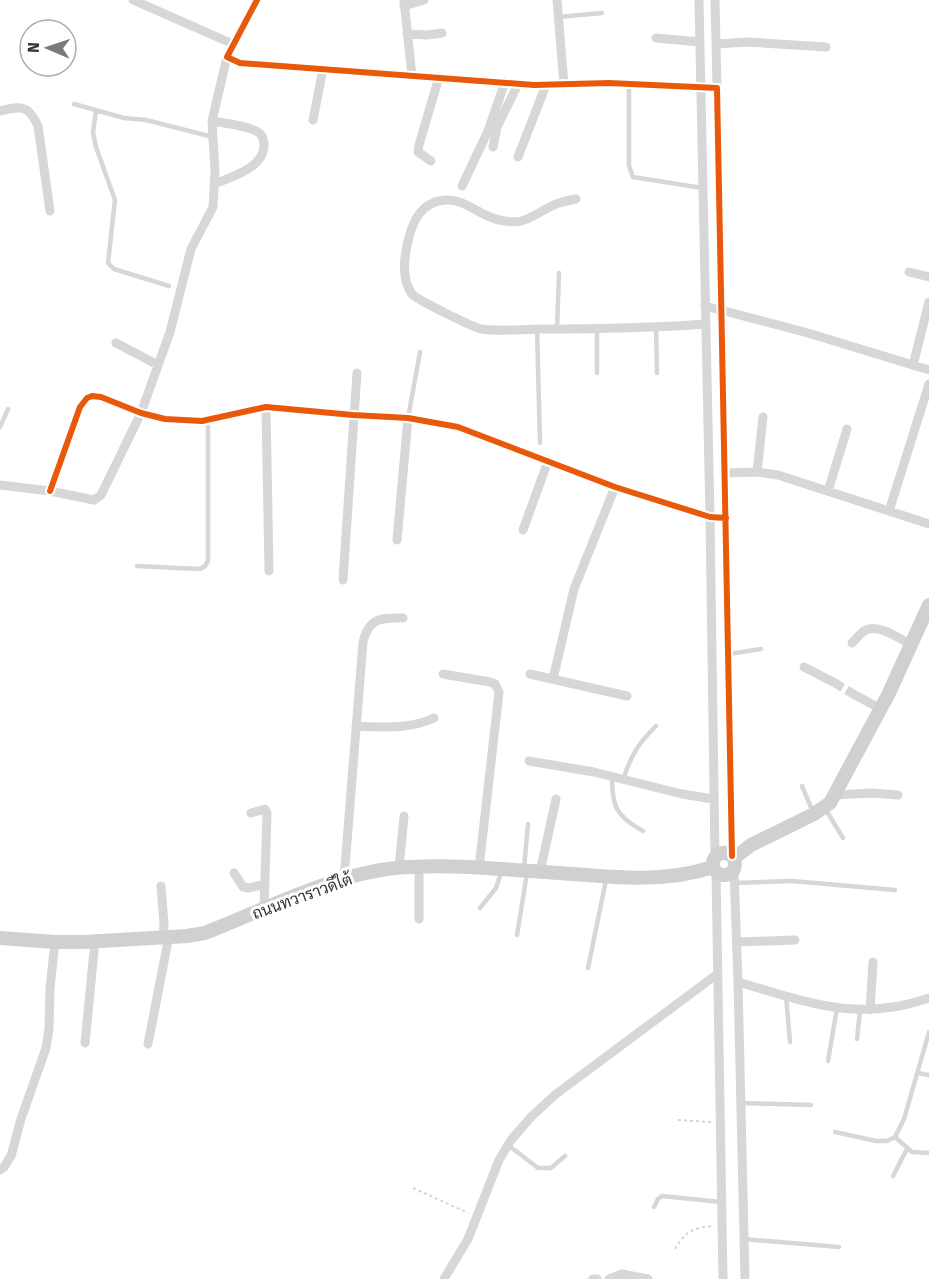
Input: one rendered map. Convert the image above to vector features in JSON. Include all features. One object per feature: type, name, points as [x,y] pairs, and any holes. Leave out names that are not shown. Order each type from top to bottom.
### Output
[{"type":"street","points":[[133,0],[233,44]]},
{"type":"street","points":[[0,485],[50,491],[94,500],[101,495],[141,413],[178,306],[191,249],[213,207],[215,184],[212,121],[227,57],[257,0]]},
{"type":"street","points":[[412,76],[404,3],[424,0]]},
{"type":"street","points":[[557,0],[564,85]]},
{"type":"street","points":[[699,0],[723,1279]]},
{"type":"street","points":[[714,0],[745,1279]]},
{"type":"street","points":[[407,34],[442,33]]},
{"type":"street","points":[[656,38],[700,42]]},
{"type":"street","points":[[716,44],[747,42],[826,47]]},
{"type":"street","points":[[227,57],[246,64],[518,84],[629,83],[717,88]]},
{"type":"street","points":[[313,120],[323,69]]},
{"type":"street","points":[[431,161],[418,152],[418,145],[439,77]]},
{"type":"street","points":[[462,186],[488,131],[506,82]]},
{"type":"street","points":[[493,147],[497,127],[518,84]]},
{"type":"street","points":[[518,157],[546,85]]},
{"type":"street","points":[[0,111],[17,107],[33,114],[38,126],[50,211]]},
{"type":"street","points":[[212,121],[256,130],[262,136],[264,148],[262,156],[251,167],[215,184]]},
{"type":"street","points":[[576,198],[559,202],[528,220],[518,221],[494,219],[469,204],[455,200],[443,200],[425,207],[417,216],[406,251],[404,273],[407,285],[422,302],[481,329],[705,324]]},
{"type":"street","points":[[909,272],[928,273]]},
{"type":"street","points":[[913,365],[929,302]]},
{"type":"street","points":[[705,306],[929,370]]},
{"type":"street","points":[[116,343],[158,365]]},
{"type":"street","points":[[343,580],[357,373]]},
{"type":"street","points":[[889,511],[929,384]]},
{"type":"street","points":[[50,491],[80,407],[87,398],[92,396],[101,397],[141,413],[165,418],[208,421],[266,407],[408,418],[458,426],[615,487],[710,517],[726,518]]},
{"type":"street","points":[[266,407],[269,571]]},
{"type":"street","points":[[757,472],[763,417]]},
{"type":"street","points":[[397,540],[408,418]]},
{"type":"street","points":[[828,491],[847,429]]},
{"type":"street","points":[[523,530],[548,461]]},
{"type":"street","points":[[724,473],[757,472],[778,475],[929,524]]},
{"type":"street","points":[[553,679],[574,589],[615,487]]},
{"type":"street","points":[[715,866],[725,876],[766,837],[819,811],[836,795],[912,645],[926,623],[929,605]]},
{"type":"street","points":[[344,879],[365,633],[375,621],[404,618]]},
{"type":"street","points":[[852,643],[866,630],[872,629],[880,630],[912,645]]},
{"type":"street","points":[[804,667],[836,683]]},
{"type":"street","points":[[443,674],[490,682],[495,684],[499,692],[479,868]]},
{"type":"street","points":[[531,674],[627,696]]},
{"type":"street","points":[[855,695],[881,708]]},
{"type":"street","points":[[356,726],[402,728],[421,724],[434,718]]},
{"type":"street","points":[[529,761],[713,799]]},
{"type":"street","points":[[836,795],[872,793],[898,795]]},
{"type":"street","points":[[530,871],[556,799]]},
{"type":"street","points":[[251,813],[262,809],[265,809],[267,813],[264,909]]},
{"type":"street","points":[[399,868],[404,816]]},
{"type":"street","points":[[715,866],[723,853],[734,867]]},
{"type":"street","name":"ถนนทวาราวดีใต้","points":[[0,938],[55,942],[205,933],[332,882],[399,868],[479,868],[606,877],[675,877],[694,874],[715,866]]},
{"type":"street","points":[[419,867],[419,919]]},
{"type":"street","points":[[234,873],[243,887],[249,888],[265,884]]},
{"type":"street","points":[[148,1044],[166,937],[161,886]]},
{"type":"street","points":[[737,942],[795,940]]},
{"type":"street","points":[[85,1044],[95,941]]},
{"type":"street","points":[[0,1170],[11,1156],[21,1119],[46,1048],[55,942]]},
{"type":"street","points":[[865,1010],[873,962]]},
{"type":"street","points":[[444,1279],[468,1239],[496,1167],[508,1145],[532,1116],[556,1094],[716,975]]},
{"type":"street","points":[[738,982],[806,1003],[837,1008],[865,1010],[909,1005],[929,998]]},
{"type":"street","points":[[609,1279],[622,1274],[648,1279]]},
{"type":"lane","points":[[558,17],[602,12]]},
{"type":"lane","points":[[629,83],[629,166],[633,177],[702,188]]},
{"type":"lane","points":[[74,104],[124,118],[146,120],[213,137]]},
{"type":"lane","points":[[96,110],[93,132],[96,147],[115,200],[108,263],[114,268],[169,286]]},
{"type":"lane","points":[[556,329],[558,273]]},
{"type":"lane","points":[[656,326],[657,373]]},
{"type":"lane","points":[[597,328],[597,373]]},
{"type":"lane","points":[[537,329],[540,443]]},
{"type":"lane","points":[[408,418],[420,352]]},
{"type":"lane","points":[[0,427],[8,409]]},
{"type":"lane","points":[[137,566],[187,570],[205,566],[208,561],[208,421]]},
{"type":"lane","points":[[729,654],[761,649]]},
{"type":"lane","points":[[623,780],[630,758],[637,746],[656,726]]},
{"type":"lane","points":[[612,777],[614,804],[618,813],[627,822],[643,831]]},
{"type":"lane","points":[[802,786],[819,811],[843,838]]},
{"type":"lane","points":[[517,936],[530,871],[528,824]]},
{"type":"lane","points":[[734,867],[792,880],[895,890]]},
{"type":"lane","points":[[480,908],[496,888],[502,870]]},
{"type":"lane","points":[[588,968],[606,877]]},
{"type":"lane","points":[[786,996],[790,1042]]},
{"type":"lane","points":[[828,1061],[837,1008]]},
{"type":"lane","points":[[857,1039],[865,1010]]},
{"type":"lane","points":[[835,1132],[876,1141],[887,1141],[895,1137],[904,1119],[929,1032]]},
{"type":"lane","points":[[918,1073],[929,1075]]},
{"type":"lane","points":[[741,1103],[811,1105]]},
{"type":"lane","points":[[895,1137],[912,1152],[929,1153]]},
{"type":"lane","points":[[508,1145],[538,1168],[551,1168],[565,1156]]},
{"type":"lane","points":[[893,1176],[907,1149]]},
{"type":"lane","points":[[654,1207],[658,1199],[663,1196],[721,1202]]},
{"type":"lane","points":[[744,1239],[839,1247]]},
{"type":"path","points":[[678,1120],[719,1122]]},
{"type":"path","points":[[413,1188],[477,1217]]},
{"type":"path","points":[[675,1249],[683,1236],[693,1230],[721,1226]]},
{"type":"tunnel","points":[[835,683],[855,695]]},
{"type":"cycle path","points":[[257,0],[227,57],[240,63],[534,85],[609,83],[717,88],[732,856]]},
{"type":"cycle path","points":[[50,491],[80,407],[87,398],[92,396],[165,419],[202,421],[266,407],[408,418],[458,427],[615,487],[710,517],[726,518]]}]
